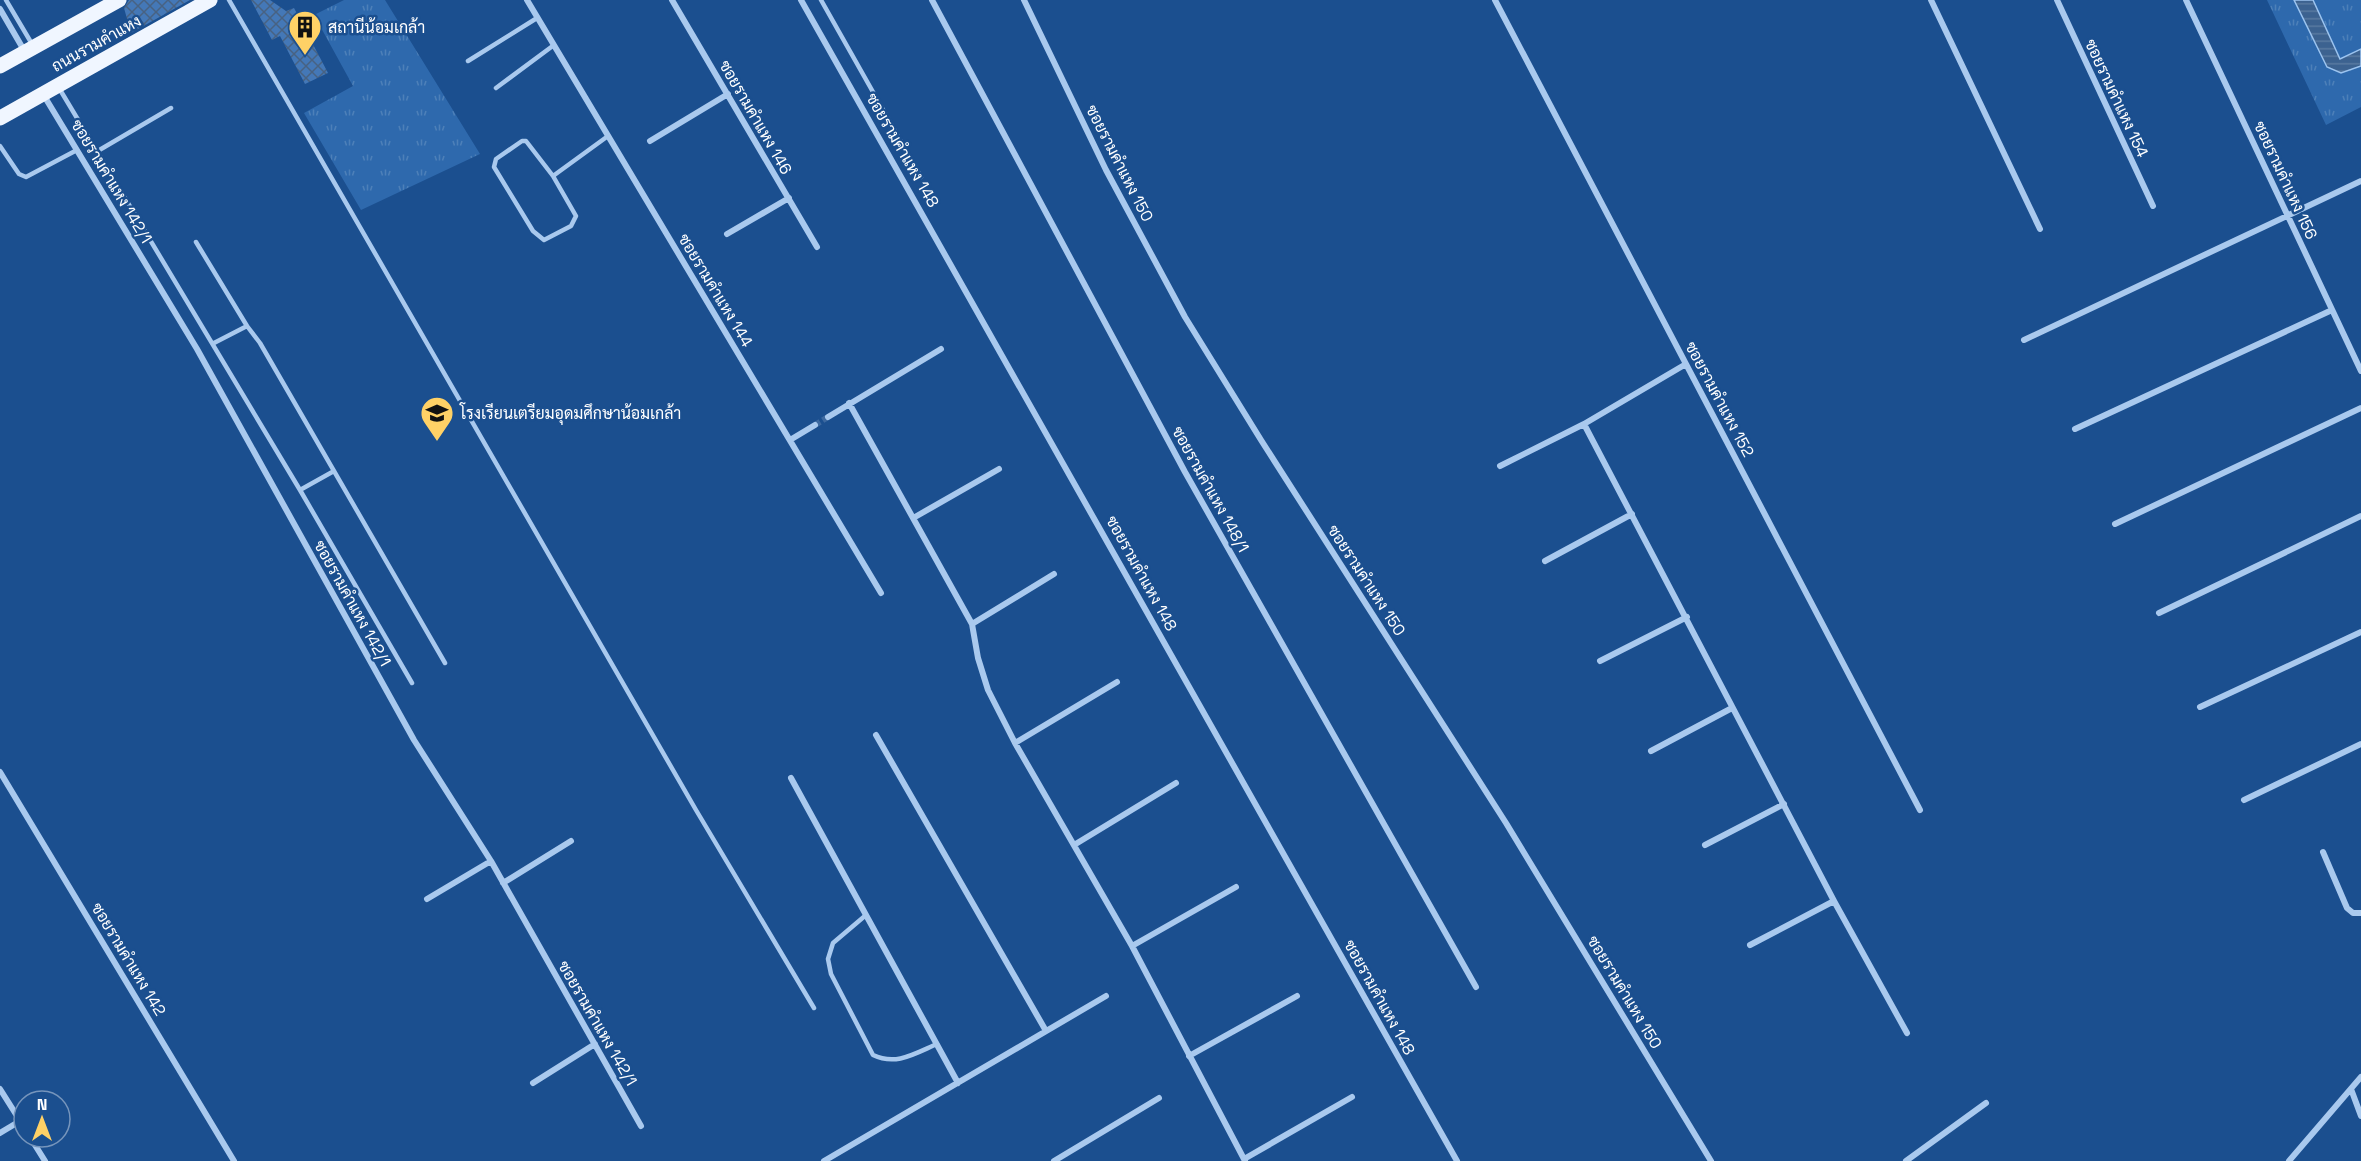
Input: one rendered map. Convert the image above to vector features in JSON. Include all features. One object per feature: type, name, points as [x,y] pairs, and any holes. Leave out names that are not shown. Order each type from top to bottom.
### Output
[{"type":"main road","name":"ถนนรามคำแหง","points":[[0,66],[119,0]]},
{"type":"main road","name":"ถนนรามคำแหง","points":[[0,118],[210,0]]},
{"type":"street","name":"ซอยรามคำแหง 144","points":[[527,0],[881,593]]},
{"type":"street","name":"ซอยรามคำแหง 146","points":[[672,0],[817,247]]},
{"type":"street","name":"ซอยรามคำแหง 148","points":[[801,0],[1457,1161]]},
{"type":"street","name":"ซอยรามคำแหง 148/1","points":[[932,0],[1185,472],[1476,987]]},
{"type":"street","name":"ซอยรามคำแหง 150","points":[[1024,0],[1106,170],[1185,317],[1506,823],[1711,1161]]},
{"type":"street","name":"ซอยรามคำแหง 152","points":[[1495,0],[1920,810]]},
{"type":"street","points":[[1931,0],[2040,229]]},
{"type":"street","name":"ซอยรามคำแหง 154","points":[[2057,0],[2153,206]]},
{"type":"street","name":"ซอยรามคำแหง 156","points":[[2186,0],[2361,371]]},
{"type":"street","points":[[0,9],[29,50]]},
{"type":"street","name":"ซอยรามคำแหง 142/1","points":[[42,94],[197,349],[414,740],[491,861],[641,1126]]},
{"type":"street","points":[[650,141],[728,94]]},
{"type":"street","points":[[2024,340],[2361,181]]},
{"type":"street","points":[[727,234],[789,198]]},
{"type":"street","points":[[2075,429],[2332,310]]},
{"type":"street","points":[[828,417],[941,349]]},
{"type":"street","points":[[1500,466],[1584,424],[1686,364]]},
{"type":"street","points":[[849,403],[972,624],[978,658],[988,690],[1015,743],[1132,946],[1244,1160],[1352,1097]]},
{"type":"street","points":[[2115,524],[2361,408]]},
{"type":"street","points":[[1584,424],[1834,901],[1906,1033]]},
{"type":"street","points":[[790,440],[815,425]]},
{"type":"street","points":[[915,518],[999,469]]},
{"type":"street","points":[[1545,561],[1632,514]]},
{"type":"street","points":[[2159,613],[2361,516]]},
{"type":"street","points":[[972,624],[1054,574]]},
{"type":"street","points":[[1600,661],[1687,617]]},
{"type":"street","points":[[2200,707],[2361,632]]},
{"type":"street","points":[[1015,743],[1117,682]]},
{"type":"street","points":[[1651,751],[1732,708]]},
{"type":"street","points":[[876,735],[1046,1031]]},
{"type":"street","points":[[2244,800],[2361,745]]},
{"type":"street","name":"ซอยรามคำแหง 142","points":[[0,772],[234,1161]]},
{"type":"street","points":[[791,778],[958,1083]]},
{"type":"street","points":[[1074,845],[1176,783]]},
{"type":"street","points":[[1705,845],[1784,804]]},
{"type":"street","points":[[503,883],[571,841]]},
{"type":"street","points":[[2323,852],[2347,908],[2353,913],[2361,913]]},
{"type":"street","points":[[427,899],[491,861]]},
{"type":"street","points":[[1132,946],[1236,887]]},
{"type":"street","points":[[1750,945],[1834,901]]},
{"type":"street","points":[[824,1161],[1106,996]]},
{"type":"street","points":[[1189,1056],[1297,996]]},
{"type":"street","points":[[533,1083],[595,1044]]},
{"type":"street","points":[[2289,1161],[2361,1077]]},
{"type":"street","points":[[0,1089],[12,1108]]},
{"type":"street","points":[[2351,1089],[2361,1116]]},
{"type":"street","points":[[1054,1161],[1159,1098]]},
{"type":"street","points":[[1906,1161],[1986,1104]]},
{"type":"lane","points":[[6,0],[29,50]]},
{"type":"lane","points":[[229,0],[696,810],[814,1008]]},
{"type":"lane","points":[[821,0],[921,177]]},
{"type":"lane","points":[[468,61],[537,18]]},
{"type":"lane","points":[[496,88],[554,45]]},
{"type":"lane","points":[[58,86],[214,343],[412,683]]},
{"type":"lane","points":[[96,152],[171,108]]},
{"type":"lane","points":[[553,176],[608,136]]},
{"type":"lane","points":[[519,141],[526,141],[553,176],[576,216],[570,226],[544,240],[533,231],[494,162],[519,141]]},
{"type":"lane","points":[[0,146],[19,174],[26,177],[77,150]]},
{"type":"lane","points":[[196,242],[334,471],[445,663]]},
{"type":"lane","points":[[214,343],[247,326]]},
{"type":"lane","points":[[300,490],[334,471]]},
{"type":"lane","points":[[866,915],[833,943],[828,959],[831,974],[873,1055],[885,1061],[901,1060],[937,1044]]},
{"type":"green space","points":[[344,0],[385,0],[480,154],[361,210],[304,113],[353,86],[314,15]]},
{"type":"green space","points":[[2267,0],[2294,0],[2327,67],[2341,73],[2361,66],[2361,107],[2326,125]]},
{"type":"green space","points":[[2313,0],[2361,0],[2361,49],[2340,59]]},
{"type":"shaded area","points":[[2294,0],[2313,0],[2340,59],[2361,49],[2361,66],[2341,73],[2327,67]]},
{"type":"building","points":[[129,0],[190,0],[131,33],[124,8]]},
{"type":"building","name":"สถานีน้อมเกล้า","points":[[251,0],[270,0],[286,11],[294,8],[328,73],[305,84],[280,36],[272,40]]},
{"type":"tunnel","points":[[815,425],[828,417]]},
{"type":"place","name":"สถานีน้อมเกล้า","points":[[305,56]]},
{"type":"place","name":"โรงเรียนเตรียมอุดมศึกษาน้อมเกล้า","points":[[437,442]]}]
